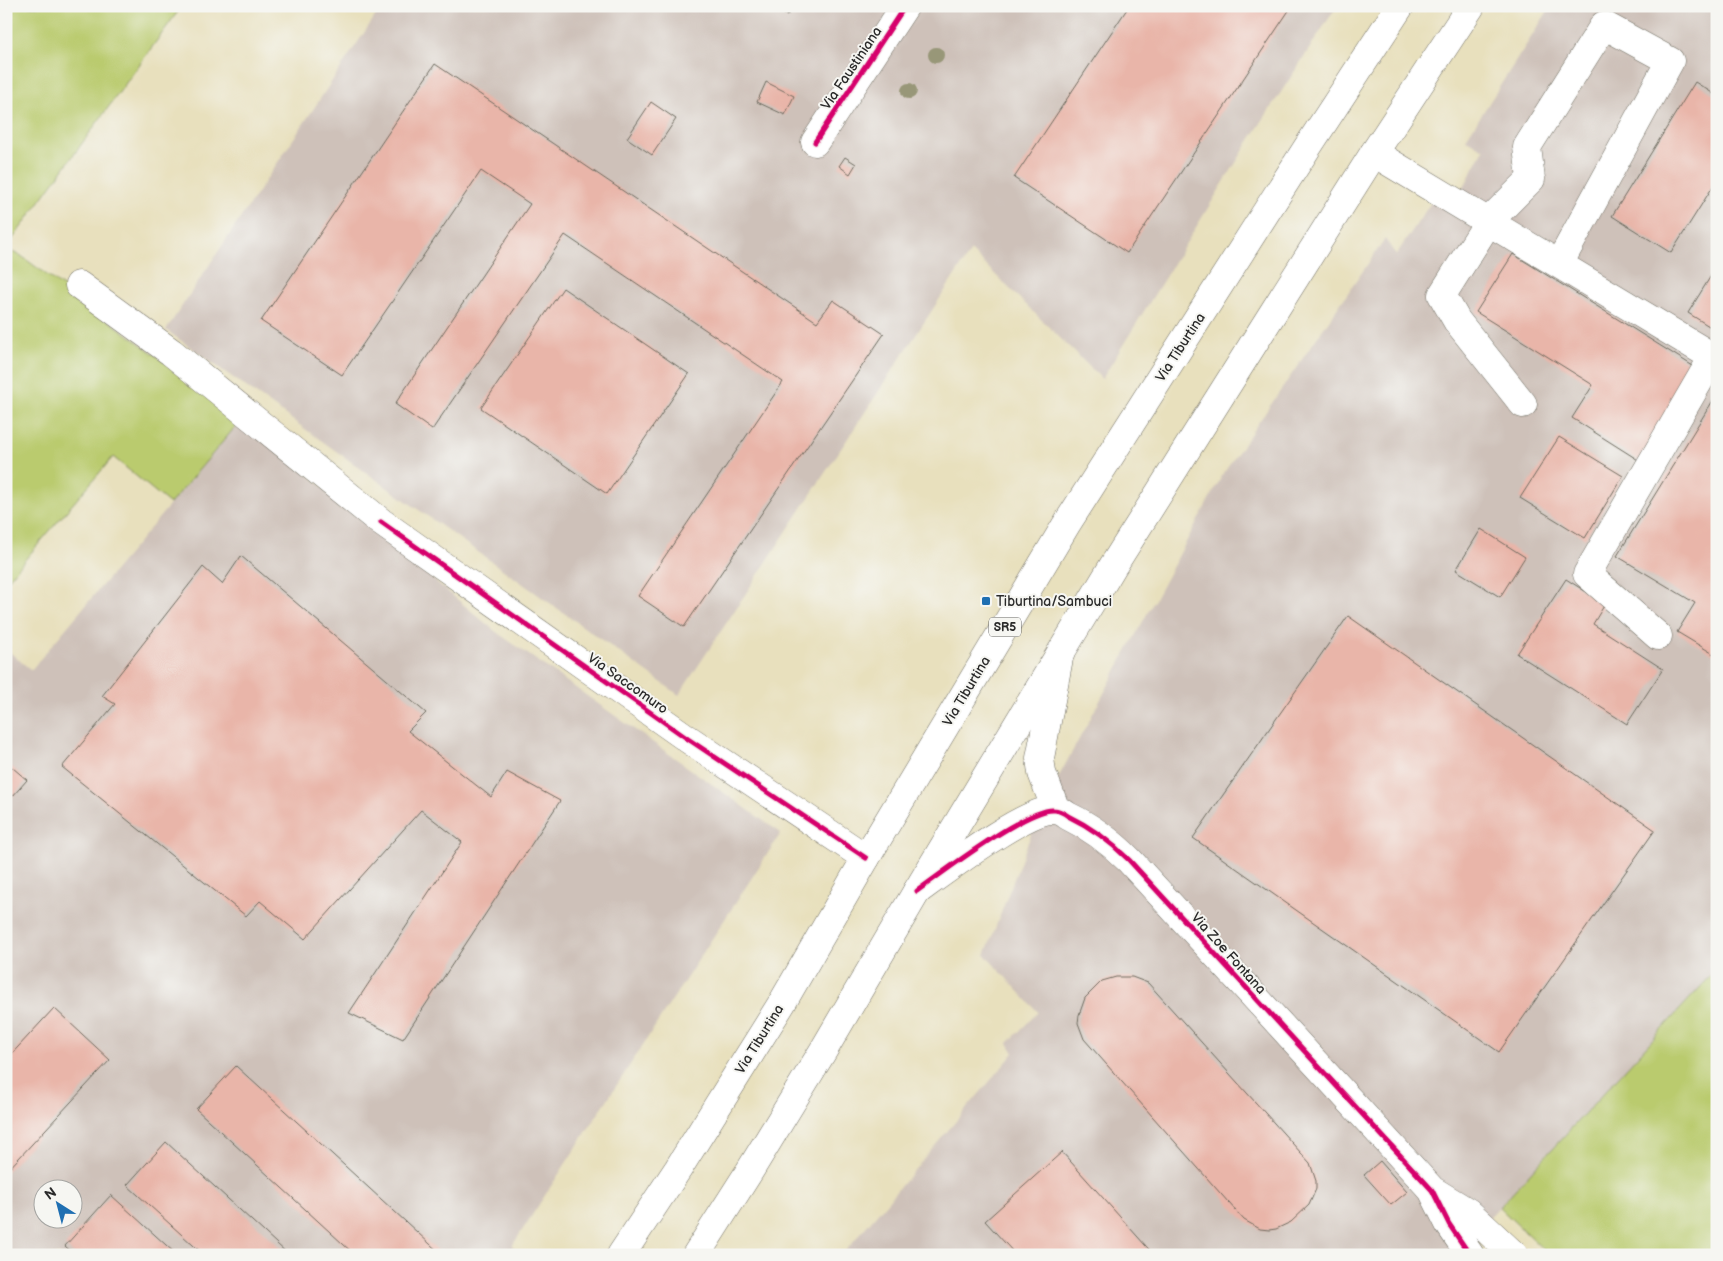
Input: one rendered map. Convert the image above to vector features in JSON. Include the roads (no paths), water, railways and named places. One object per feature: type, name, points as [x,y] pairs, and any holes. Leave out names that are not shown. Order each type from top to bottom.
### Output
[{"type":"main road","name":"Via Faustiniana","points":[[815,142],[905,6]]},
{"type":"main road","name":"Via Tiburtina","points":[[621,1255],[678,1169],[782,1003],[866,858],[1066,525],[1400,6]]},
{"type":"main road","points":[[696,1255],[823,1051],[916,891],[1112,566],[1374,153],[1471,6]]},
{"type":"main road","points":[[1523,404],[1457,322],[1442,295],[1489,221],[1531,179],[1527,147],[1604,25],[1670,61],[1559,264]]},
{"type":"main road","points":[[1374,153],[1713,357],[1587,574],[1658,636]]},
{"type":"main road","name":"Via Saccomuro","points":[[79,285],[171,352],[381,522],[688,739],[866,858]]},
{"type":"main road","points":[[916,891],[1008,828],[1047,810],[1056,810],[1042,773],[1040,758],[1061,651]]},
{"type":"main road","name":"Via Zoe Fontana","points":[[1056,810],[1105,838],[1130,860],[1432,1190],[1449,1224],[1470,1255]]},
{"type":"main road","name":"Via Zoe Fontana","points":[[1432,1190],[1468,1212],[1514,1255]]},
{"type":"place","name":"Tiburtina/Sambuci","points":[[986,601]]}]
